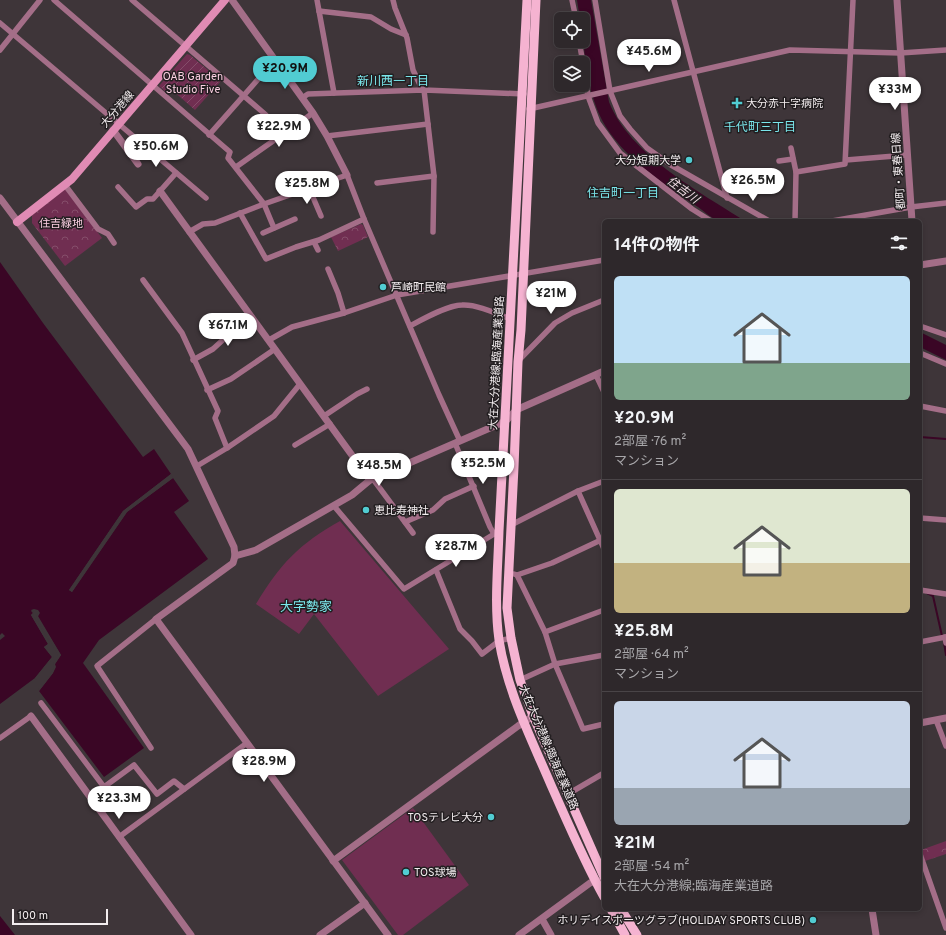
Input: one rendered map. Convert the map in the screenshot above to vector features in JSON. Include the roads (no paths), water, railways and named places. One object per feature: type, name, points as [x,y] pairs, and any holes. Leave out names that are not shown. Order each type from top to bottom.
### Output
[{"type":"main road","name":"大分港線","points":[[17,222],[65,185],[225,0]]},
{"type":"main road","name":"大在大分港線;臨海産業道路","points":[[527,0],[512,275],[506,422],[496,533],[496,614],[509,683],[524,722],[600,882]]},
{"type":"main road","name":"大在大分港線;臨海産業道路","points":[[536,0],[511,525],[513,574],[507,608],[510,638],[520,680],[533,716],[602,871]]},
{"type":"main road","points":[[612,911],[625,935]]},
{"type":"main road","points":[[622,911],[637,935]]},
{"type":"street","points":[[0,50],[40,0]]},
{"type":"street","points":[[54,0],[230,152],[228,158],[264,204],[274,228]]},
{"type":"street","points":[[132,0],[266,115]]},
{"type":"street","points":[[232,0],[313,114],[327,136],[347,175],[458,442],[490,527],[496,533],[404,589],[334,506]]},
{"type":"street","points":[[318,0],[334,93]]},
{"type":"street","points":[[393,0],[406,35],[412,70],[422,89],[424,90],[434,176],[433,232]]},
{"type":"street","points":[[572,0],[575,12]]},
{"type":"street","points":[[595,0],[609,91],[620,116],[647,148],[671,166],[760,218]]},
{"type":"street","points":[[674,0],[727,198]]},
{"type":"street","points":[[796,172],[846,164],[853,0]]},
{"type":"street","name":"都町・東春日線","points":[[897,0],[912,219]]},
{"type":"street","points":[[319,11],[371,17],[391,29],[406,35]]},
{"type":"street","points":[[0,23],[116,127],[206,198]]},
{"type":"street","points":[[521,108],[531,109],[790,50],[900,53],[946,50]]},
{"type":"street","points":[[210,135],[274,60]]},
{"type":"street","points":[[302,98],[308,94],[424,90],[532,94]]},
{"type":"street","points":[[589,92],[598,123],[620,153],[692,209],[708,219]]},
{"type":"street","points":[[236,167],[313,114]]},
{"type":"street","points":[[327,136],[428,124]]},
{"type":"street","points":[[116,127],[138,164]]},
{"type":"street","points":[[791,148],[796,172],[796,219]]},
{"type":"street","points":[[846,160],[908,155]]},
{"type":"street","points":[[779,161],[793,159]]},
{"type":"street","points":[[118,187],[136,207],[147,199],[152,200],[176,173]]},
{"type":"street","points":[[189,232],[203,224],[215,223],[347,175]]},
{"type":"street","points":[[376,183],[434,176]]},
{"type":"street","points":[[65,185],[98,229],[108,234],[114,243]]},
{"type":"street","points":[[309,188],[321,216]]},
{"type":"street","points":[[160,191],[371,480],[413,533]]},
{"type":"street","points":[[0,198],[188,448],[234,547],[235,556],[233,563],[156,619],[97,666],[151,748]]},
{"type":"street","points":[[845,219],[911,207],[946,203]]},
{"type":"street","points":[[240,213],[266,260],[296,246],[314,242],[364,219]]},
{"type":"street","points":[[262,233],[295,219]]},
{"type":"street","points":[[314,242],[318,250]]},
{"type":"street","points":[[269,340],[292,327],[344,313],[397,295],[602,260]]},
{"type":"street","points":[[922,265],[946,261]]},
{"type":"street","points":[[328,269],[338,292],[344,313]]},
{"type":"street","points":[[143,280],[182,333],[193,360],[218,411],[215,418],[228,448]]},
{"type":"street","points":[[518,362],[554,323],[572,313],[602,301]]},
{"type":"street","points":[[410,326],[440,311],[462,304],[486,309],[510,319]]},
{"type":"street","points":[[193,360],[213,349],[236,327],[252,317]]},
{"type":"street","points":[[922,327],[946,335]]},
{"type":"street","points":[[207,390],[231,379],[275,349]]},
{"type":"street","points":[[922,354],[946,364]]},
{"type":"street","points":[[235,556],[256,550],[334,506],[352,495],[371,480],[506,422],[516,410],[602,372]]},
{"type":"street","points":[[596,375],[602,388]]},
{"type":"street","points":[[197,466],[228,448],[274,416],[300,384]]},
{"type":"street","points":[[324,416],[366,389]]},
{"type":"street","points":[[922,406],[946,410]]},
{"type":"street","points":[[295,446],[330,424]]},
{"type":"street","points":[[511,525],[578,491],[602,482]]},
{"type":"street","points":[[405,522],[432,510],[445,499],[474,486]]},
{"type":"street","points":[[578,491],[602,543]]},
{"type":"street","points":[[922,518],[946,520]]},
{"type":"street","points":[[601,540],[552,562],[513,574],[546,632],[555,664],[583,729],[602,724]]},
{"type":"street","points":[[436,570],[460,629],[482,654],[500,641],[510,638]]},
{"type":"street","points":[[922,590],[946,594]]},
{"type":"street","points":[[546,632],[602,611]]},
{"type":"street","points":[[156,619],[388,935]]},
{"type":"street","points":[[922,642],[946,639]]},
{"type":"street","points":[[520,680],[555,664],[602,655]]},
{"type":"street","points":[[41,703],[104,787],[134,765],[157,794],[174,780],[184,789]]},
{"type":"street","points":[[0,738],[31,716],[192,935]]},
{"type":"street","points":[[333,860],[533,716]]},
{"type":"street","points":[[922,723],[946,718]]},
{"type":"street","points":[[936,720],[946,746]]},
{"type":"street","points":[[119,837],[247,743]]},
{"type":"street","points":[[568,794],[602,774]]},
{"type":"street","points":[[922,860],[946,928]]},
{"type":"street","points":[[520,935],[590,883],[600,882]]},
{"type":"street","points":[[320,935],[364,903]]},
{"type":"street","points":[[872,911],[876,935]]},
{"type":"street","points":[[542,918],[551,935]]},
{"type":"water","name":"住吉川","points":[[577,0],[591,0],[609,102],[619,121],[633,139],[649,155],[688,185],[742,219],[715,219],[644,169],[620,146],[602,120],[597,108],[590,87],[590,56],[585,56],[584,48],[590,48],[590,12],[579,12]]},
{"type":"water","points":[[0,262],[43,323],[143,457],[154,449],[171,474],[123,511],[69,590],[72,592],[127,512],[173,478],[189,501],[174,512],[208,559],[99,640],[83,663],[144,748],[104,777],[39,691],[53,673],[55,664],[61,655],[37,616],[39,615],[38,610],[31,611],[33,613],[31,615],[48,644],[44,647],[52,657],[35,678],[0,704],[0,640],[5,636],[2,633],[0,635]]},
{"type":"water","points":[[922,333],[946,345],[946,360],[922,348]]},
{"type":"water","points":[[0,916],[15,935],[0,935]]},
{"type":"waterway","points":[[922,437],[946,439]]},
{"type":"waterway","points":[[927,593],[933,596],[942,636]]},
{"type":"waterway","points":[[944,642],[946,655]]},
{"type":"place","name":"大分赤十字病院","points":[[737,103]]},
{"type":"place","name":"大分短期大学","points":[[689,160]]},
{"type":"place","name":"芦崎町民館","points":[[383,287]]},
{"type":"place","name":"恵比寿神社","points":[[366,510]]},
{"type":"place","name":"TOSテレビ大分","points":[[491,817]]},
{"type":"place","name":"TOS球場","points":[[406,872]]},
{"type":"place","name":"ホリデイスポーツグラブ(HOLIDAY SPORTS CLUB)","points":[[813,920]]},
{"type":"district","name":"新川西一丁目","points":[[393,81]]},
{"type":"district","name":"千代町三丁目","points":[[760,127]]},
{"type":"district","name":"住吉町一丁目","points":[[623,193]]},
{"type":"district","name":"大字勢家","points":[[306,606]]},
{"type":"park label","name":"OAB Garden Studio Five","points":[[193,82]]},
{"type":"park label","name":"住吉緑地","points":[[61,223]]}]
